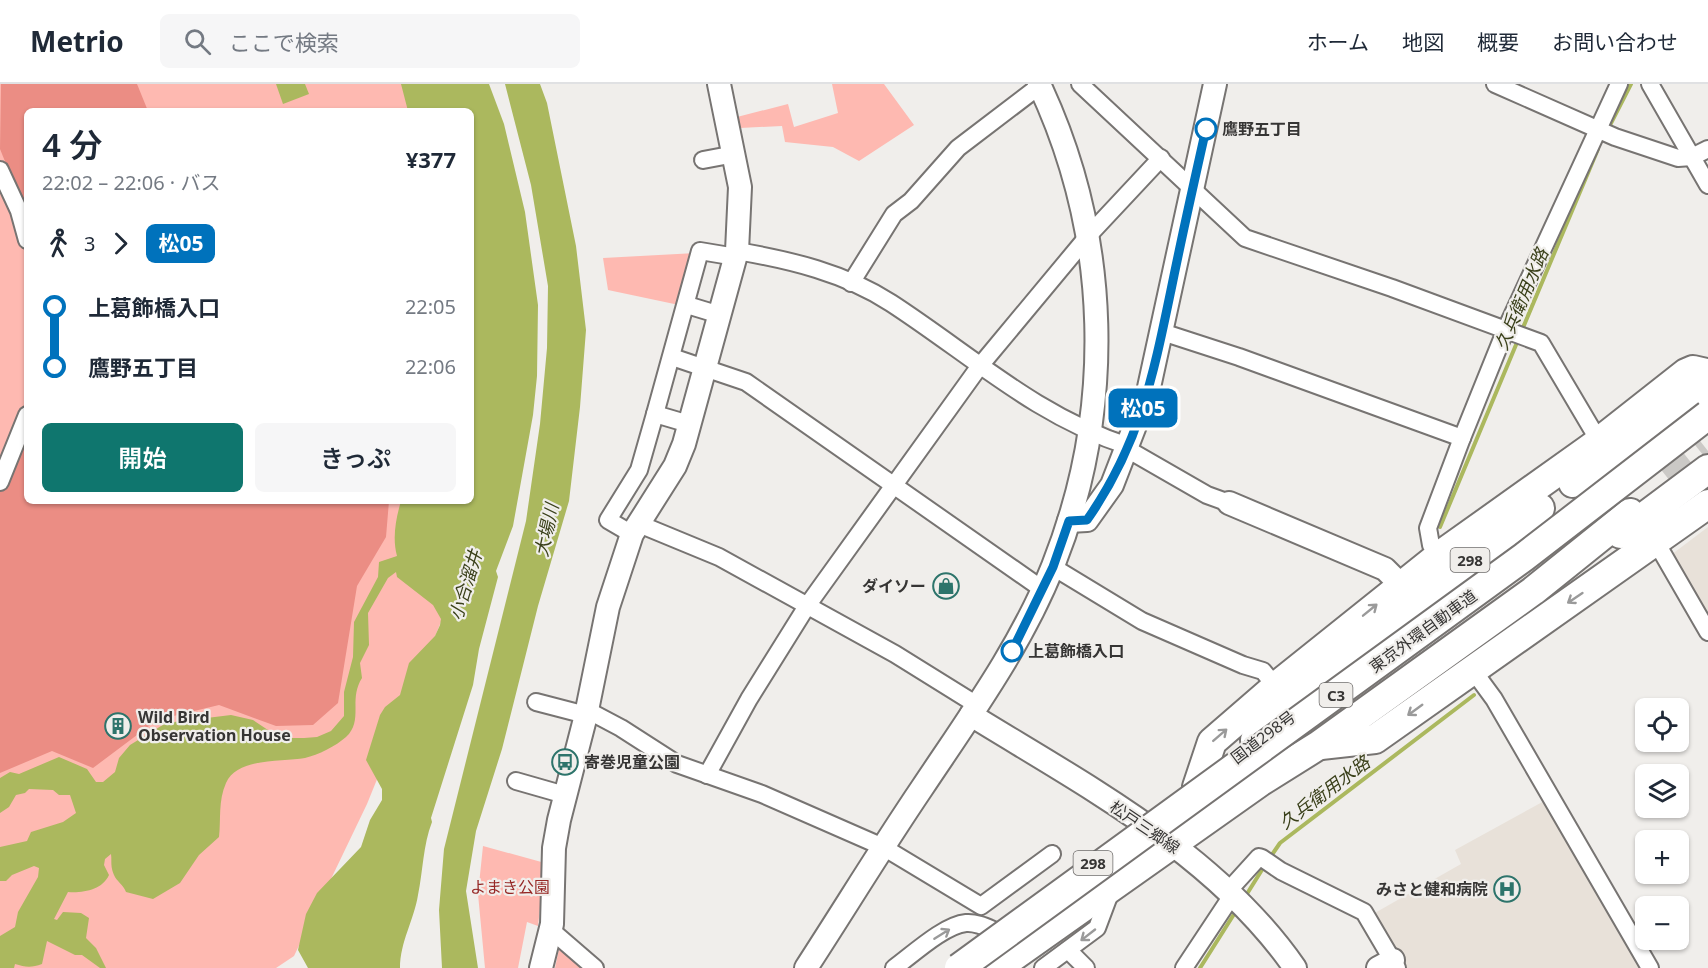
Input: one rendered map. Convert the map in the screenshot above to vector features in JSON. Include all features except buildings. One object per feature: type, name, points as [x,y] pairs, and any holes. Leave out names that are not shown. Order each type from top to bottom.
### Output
[{"type":"highway","points":[[1197,787],[1212,742],[1401,585],[1599,441],[1686,373],[1693,370],[1707,377],[1630,447],[1571,484]]},
{"type":"highway","name":"298","points":[[1238,756],[1364,641],[1571,484],[1707,377]]},
{"type":"highway","name":"東京外環自動車道","points":[[959,968],[1524,557],[1708,415]]},
{"type":"highway","name":"東京外環自動車道","points":[[987,968],[1305,742],[1534,571],[1708,435]]},
{"type":"highway","points":[[1561,582],[1637,514],[1708,469]]},
{"type":"highway","name":"国道298号","points":[[947,968],[986,928],[1145,826],[1605,480]]},
{"type":"highway","name":"298","points":[[1420,672],[1516,615],[1561,582],[1624,547],[1708,484]]},
{"type":"highway","name":"298","points":[[1319,745],[1375,739],[1708,504]]},
{"type":"highway","name":"298","points":[[997,968],[1260,782],[1319,745],[1637,514]]},
{"type":"street","points":[[541,968],[551,930],[554,848],[608,607],[636,529],[675,465],[689,424],[737,254],[740,187],[719,84]]},
{"type":"street","points":[[1080,84],[1245,238],[1506,329],[1540,344],[1549,354],[1599,441]]},
{"type":"street","points":[[1069,521],[1087,520],[1112,485],[1148,392],[1215,84]]},
{"type":"street","points":[[1495,84],[1615,137],[1678,158],[1692,157],[1708,149]]},
{"type":"street","points":[[1439,556],[1431,545],[1428,528],[1462,438],[1506,329],[1619,84]]},
{"type":"street","points":[[1650,84],[1708,185]]},
{"type":"street","points":[[806,968],[883,846],[1012,652],[1053,567],[1069,521],[1090,434],[1098,329],[1096,284],[1088,236],[1069,162],[1040,85],[958,148],[911,201],[894,214],[851,283]]},
{"type":"street","points":[[703,160],[735,154]]},
{"type":"street","points":[[707,775],[749,699],[807,606],[979,367],[1088,236],[1161,158]]},
{"type":"street","points":[[0,170],[19,211],[24,229]]},
{"type":"street","points":[[974,710],[895,654],[719,557],[608,520],[639,470],[687,305],[700,251],[794,261],[851,283],[890,302],[979,367],[1055,416],[1090,434],[1127,448],[1207,495],[1385,568],[1401,585]]},
{"type":"street","points":[[687,305],[720,315]]},
{"type":"street","points":[[1162,332],[1239,357],[1462,438]]},
{"type":"street","points":[[672,357],[705,366],[746,382],[1042,589]]},
{"type":"street","points":[[655,414],[689,424]]},
{"type":"street","points":[[0,482],[24,422]]},
{"type":"street","points":[[639,470],[664,484]]},
{"type":"street","points":[[1656,542],[1708,632]]},
{"type":"street","points":[[1053,567],[1142,621],[1263,671],[1276,687]]},
{"type":"street","points":[[1472,669],[1494,699],[1650,968]]},
{"type":"street","points":[[536,702],[586,713],[621,728],[677,764],[762,794],[883,846],[981,906],[1052,854]]},
{"type":"street","name":"松戸三郷線","points":[[974,710],[1172,845],[1236,898],[1295,968]]},
{"type":"street","points":[[516,781],[566,795]]},
{"type":"street","points":[[1184,968],[1236,898],[1259,857],[1364,912],[1389,965]]},
{"type":"street","points":[[1043,968],[1097,928],[1113,887]]},
{"type":"street","points":[[969,900],[986,928]]},
{"type":"street","points":[[894,968],[945,931],[964,923],[986,928]]},
{"type":"street","points":[[551,930],[595,968]]},
{"type":"street","points":[[1068,950],[1086,968]]},
{"type":"shaded area","points":[[1,84],[137,84],[147,108],[24,108],[24,209],[0,149]]},
{"type":"shaded area","points":[[24,440],[24,504],[389,504],[386,537],[357,586],[338,703],[313,725],[276,726],[219,705],[157,720],[93,768],[52,751],[0,773],[0,487]]},
{"type":"shaded area","points":[[1708,527],[1708,617],[1671,555]]},
{"type":"shaded area","name":"みさと健和病院","points":[[1546,800],[1642,968],[1404,968],[1373,914],[1461,864],[1455,850]]},
{"type":"green space","points":[[0,84],[423,84],[426,108],[24,108],[24,504],[448,504],[445,612],[367,804],[294,956],[276,968],[0,968]]},
{"type":"green space","points":[[832,84],[884,84],[914,125],[859,161],[833,147],[785,142],[782,126],[740,128],[737,117],[788,104],[794,127],[838,113]]},
{"type":"green space","points":[[696,253],[679,305],[608,290],[603,258]]},
{"type":"green space","name":"よまき公園","points":[[483,846],[545,863],[538,926],[527,922],[518,968],[485,968],[478,894]]},
{"type":"green space","points":[[560,944],[585,968],[555,968]]},
{"type":"water","points":[[276,84],[305,84],[309,94],[283,104]]},
{"type":"water","name":"小合溜井","points":[[401,84],[489,84],[504,124],[525,212],[538,305],[537,376],[533,415],[513,526],[496,571],[498,577],[479,649],[473,685],[431,818],[418,895],[402,949],[400,968],[308,968],[298,950],[306,914],[317,893],[361,847],[370,820],[382,800],[382,789],[366,760],[380,715],[385,707],[400,695],[409,663],[435,636],[440,625],[441,619],[433,605],[397,577],[396,572],[388,578],[368,613],[369,645],[360,663],[362,678],[356,694],[354,724],[346,737],[332,747],[310,757],[262,762],[240,769],[232,775],[226,783],[222,796],[219,837],[199,855],[180,883],[153,899],[126,892],[114,875],[111,854],[105,859],[104,865],[109,875],[102,884],[86,891],[68,892],[54,919],[57,920],[63,912],[81,913],[89,918],[86,938],[96,948],[106,968],[100,968],[82,955],[75,955],[47,941],[42,964],[28,967],[15,964],[14,968],[0,968],[0,936],[15,927],[18,912],[38,877],[39,868],[34,866],[12,875],[6,881],[0,881],[0,847],[27,841],[31,832],[63,822],[76,813],[70,795],[59,795],[53,790],[29,789],[25,793],[16,795],[9,807],[0,813],[0,778],[10,772],[19,774],[59,757],[87,769],[96,782],[103,782],[115,772],[119,758],[130,745],[166,723],[231,715],[253,720],[280,738],[317,737],[331,731],[344,716],[344,692],[353,657],[354,622],[378,577],[379,562],[397,556],[395,528],[400,504],[474,504],[474,108],[407,108]]},
{"type":"water","name":"大場川","points":[[505,84],[540,84],[547,103],[576,246],[586,330],[569,501],[538,606],[502,749],[476,831],[466,891],[478,968],[442,968],[439,910],[444,849],[526,521],[540,424],[547,348],[548,286],[531,185]]},
{"type":"waterway","name":"久兵衛用水路","points":[[1608,129],[1631,84]]},
{"type":"waterway","name":"久兵衛用水路","points":[[1522,330],[1598,149]]},
{"type":"waterway","name":"久兵衛用水路","points":[[1440,527],[1518,340]]},
{"type":"waterway","name":"久兵衛用水路","points":[[1269,859],[1280,843],[1474,695]]},
{"type":"waterway","name":"久兵衛用水路","points":[[1245,897],[1265,865]]},
{"type":"waterway","name":"久兵衛用水路","points":[[1200,968],[1236,911]]},
{"type":"tunnel","points":[[1670,481],[1708,451]]},
{"type":"bus line","name":"松05","points":[[1012,651],[1053,567],[1069,521],[1087,520],[1112,485],[1138,423],[1157,361],[1206,129]]},
{"type":"place","name":"鷹野五丁目","points":[[1206,129]]},
{"type":"place","name":"ダイソー","points":[[946,586]]},
{"type":"place","name":"上葛飾橋入口","points":[[1012,651]]},
{"type":"place","name":"Wild Bird Observation House","points":[[118,726]]},
{"type":"place","name":"寄巻児童公園","points":[[565,762]]},
{"type":"place","name":"みさと健和病院","points":[[1507,889]]}]
